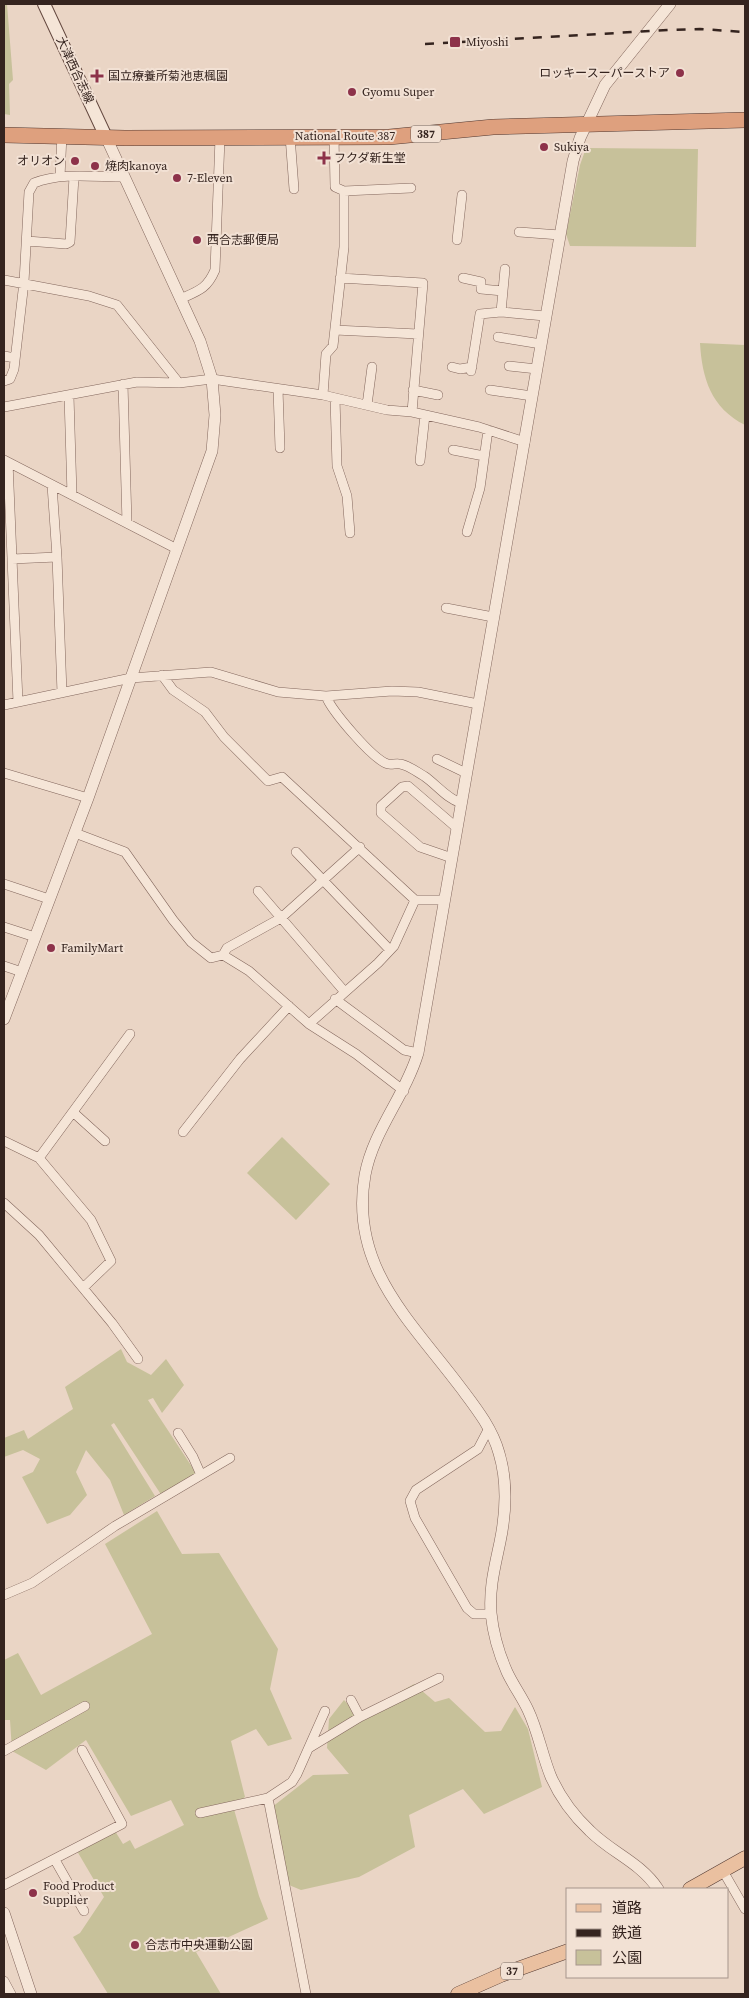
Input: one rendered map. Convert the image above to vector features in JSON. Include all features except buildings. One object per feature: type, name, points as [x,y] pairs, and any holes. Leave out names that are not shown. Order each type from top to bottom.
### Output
[{"type":"highway","name":"National Route 387","points":[[4,135],[220,138],[389,136],[493,127],[745,120]]},
{"type":"main road","name":"大津西合志線","points":[[44,4],[106,137]]},
{"type":"main road","points":[[692,1888],[745,1858]]},
{"type":"main road","name":"37","points":[[458,1994],[473,1991],[501,1975],[566,1952]]},
{"type":"street","points":[[657,1888],[645,1872],[591,1832],[570,1810],[552,1777],[531,1717],[501,1658],[491,1614],[491,1592],[504,1521],[506,1495],[501,1462],[489,1428],[465,1393],[391,1297],[370,1254],[363,1216],[365,1177],[370,1155],[404,1091],[418,1053],[573,161],[605,85],[670,4]]},
{"type":"street","points":[[60,177],[62,135]]},
{"type":"street","points":[[290,136],[294,189]]},
{"type":"street","points":[[334,136],[336,187],[344,192],[411,188]]},
{"type":"street","points":[[4,1019],[88,798],[212,451],[215,415],[212,379],[200,340],[106,137]]},
{"type":"street","points":[[180,299],[200,290],[210,282],[215,270],[220,138]]},
{"type":"street","points":[[4,381],[10,379],[14,369],[24,282],[30,192],[34,183],[60,177],[124,177]]},
{"type":"street","points":[[27,241],[66,244],[70,242],[74,177]]},
{"type":"street","points":[[323,395],[326,354],[333,346],[344,247],[344,192]]},
{"type":"street","points":[[457,240],[462,195]]},
{"type":"street","points":[[519,232],[560,235]]},
{"type":"street","points":[[501,312],[505,269]]},
{"type":"street","points":[[340,278],[423,283],[412,412]]},
{"type":"street","points":[[463,278],[481,282],[481,289],[503,291]]},
{"type":"street","points":[[4,280],[24,282],[89,296],[117,305],[179,383]]},
{"type":"street","points":[[452,367],[472,369],[480,314],[501,312],[545,316]]},
{"type":"street","points":[[335,330],[418,334]]},
{"type":"street","points":[[498,337],[541,344]]},
{"type":"street","points":[[4,356],[15,358]]},
{"type":"street","points":[[509,366],[536,369]]},
{"type":"street","points":[[367,406],[372,367]]},
{"type":"street","points":[[4,408],[136,382],[179,383],[212,379],[323,395],[387,410],[412,412],[488,430],[524,442]]},
{"type":"street","points":[[123,384],[126,523]]},
{"type":"street","points":[[278,389],[280,448]]},
{"type":"street","points":[[414,390],[438,395]]},
{"type":"street","points":[[490,390],[532,396]]},
{"type":"street","points":[[69,396],[72,495]]},
{"type":"street","points":[[335,398],[337,466],[347,496],[350,533]]},
{"type":"street","points":[[420,461],[425,415]]},
{"type":"street","points":[[467,532],[480,488],[488,430]]},
{"type":"street","points":[[453,450],[484,456]]},
{"type":"street","points":[[6,461],[177,549]]},
{"type":"street","points":[[6,461],[18,702]]},
{"type":"street","points":[[52,485],[57,557],[62,693]]},
{"type":"street","points":[[12,559],[57,557]]},
{"type":"street","points":[[446,608],[493,617]]},
{"type":"street","points":[[4,705],[131,678],[211,672],[278,692],[326,696],[392,691],[418,692],[478,704]]},
{"type":"street","points":[[162,675],[173,690],[204,712],[224,737],[268,781],[282,777],[360,847],[415,900],[445,900]]},
{"type":"street","points":[[326,696],[328,704],[352,732],[382,760],[389,764],[400,764],[412,769],[435,784],[453,800],[461,802]]},
{"type":"street","points":[[437,759],[466,773]]},
{"type":"street","points":[[4,773],[88,798]]},
{"type":"street","points":[[452,858],[420,847],[381,813],[381,806],[402,787],[408,786],[457,828]]},
{"type":"street","points":[[75,833],[125,852],[173,920],[191,942],[211,958],[222,955],[227,948],[281,918],[360,847]]},
{"type":"street","points":[[296,852],[390,950]]},
{"type":"street","points":[[4,884],[49,899]]},
{"type":"street","points":[[258,892],[344,992]]},
{"type":"street","points":[[309,1024],[394,946],[415,900]]},
{"type":"street","points":[[4,927],[35,937]]},
{"type":"street","points":[[222,955],[249,972],[309,1024],[356,1054],[404,1091]]},
{"type":"street","points":[[4,966],[22,972]]},
{"type":"street","points":[[335,999],[404,1050],[418,1053]]},
{"type":"street","points":[[183,1132],[240,1059],[289,1006]]},
{"type":"street","points":[[38,1158],[74,1113],[130,1034]]},
{"type":"street","points":[[74,1113],[105,1141]]},
{"type":"street","points":[[4,1140],[38,1158],[92,1220],[111,1261],[83,1288]]},
{"type":"street","points":[[4,1203],[39,1235],[138,1359]]},
{"type":"street","points":[[489,1428],[478,1449],[416,1490],[410,1501],[416,1518],[467,1608],[474,1614],[491,1614]]},
{"type":"street","points":[[178,1433],[193,1457],[201,1475]]},
{"type":"street","points":[[4,1595],[32,1583],[116,1526],[230,1458]]},
{"type":"street","points":[[308,1748],[360,1718],[439,1678]]},
{"type":"street","points":[[351,1700],[360,1718]]},
{"type":"street","points":[[4,1751],[85,1706]]},
{"type":"street","points":[[200,1813],[268,1798],[292,1782],[325,1711]]},
{"type":"street","points":[[4,1885],[56,1860],[122,1824],[82,1750]]},
{"type":"street","points":[[268,1798],[306,1994]]},
{"type":"street","points":[[56,1860],[84,1911]]},
{"type":"street","points":[[723,1871],[745,1909]]},
{"type":"street","points":[[4,1913],[31,1994]]},
{"type":"street","points":[[4,1983],[11,1994]]},
{"type":"green space","points":[[4,4],[7,4],[13,80],[9,84],[10,115],[4,114]]},
{"type":"green space","points":[[586,148],[698,149],[696,247],[570,246],[566,234],[580,165]]},
{"type":"green space","points":[[700,343],[745,345],[745,425],[724,410],[710,391],[703,368]]},
{"type":"green space","points":[[282,1137],[330,1184],[296,1220],[247,1173]]},
{"type":"green space","points":[[121,1349],[127,1362],[151,1375],[166,1359],[184,1385],[162,1413],[153,1398],[148,1400],[196,1473],[162,1496],[114,1423],[111,1425],[155,1496],[124,1515],[110,1480],[86,1450],[76,1472],[87,1495],[70,1515],[47,1524],[22,1477],[33,1472],[40,1459],[23,1450],[4,1457],[4,1438],[24,1430],[28,1439],[73,1409],[65,1387]]},
{"type":"green space","points":[[157,1511],[182,1554],[219,1553],[278,1649],[270,1689],[292,1739],[268,1746],[256,1729],[231,1741],[245,1797],[233,1806],[259,1896],[268,1919],[196,1952],[221,1994],[108,1994],[73,1937],[80,1933],[104,1897],[77,1851],[115,1831],[123,1844],[130,1840],[135,1849],[184,1825],[171,1800],[131,1816],[86,1740],[46,1770],[12,1751],[10,1720],[4,1720],[4,1660],[18,1653],[41,1695],[152,1634],[105,1544]]},
{"type":"green space","points":[[414,1684],[435,1702],[449,1698],[485,1732],[501,1731],[515,1707],[528,1729],[542,1787],[484,1814],[463,1789],[409,1815],[415,1847],[359,1877],[301,1890],[289,1885],[274,1858],[267,1811],[313,1775],[349,1774],[327,1748],[329,1719],[344,1700],[360,1717],[371,1716],[389,1698]]},
{"type":"railway","points":[[425,44],[668,30],[700,29],[745,32]]},
{"type":"place","name":"Miyoshi","points":[[455,42]]},
{"type":"place","name":"ロッキースーパーストア","points":[[680,73]]},
{"type":"place","name":"国立療養所菊池恵楓園","points":[[97,76]]},
{"type":"place","name":"Gyomu Super","points":[[352,92]]},
{"type":"place","name":"Sukiya","points":[[544,147]]},
{"type":"place","name":"フクダ新生堂","points":[[324,158]]},
{"type":"place","name":"オリオン","points":[[75,161]]},
{"type":"place","name":"焼肉kanoya","points":[[95,166]]},
{"type":"place","name":"7-Eleven","points":[[177,178]]},
{"type":"place","name":"西合志郵便局","points":[[197,240]]},
{"type":"place","name":"FamilyMart","points":[[51,948]]},
{"type":"place","name":"Food Product Supplier","points":[[33,1893]]},
{"type":"place","name":"合志市中央運動公園","points":[[135,1945]]}]
